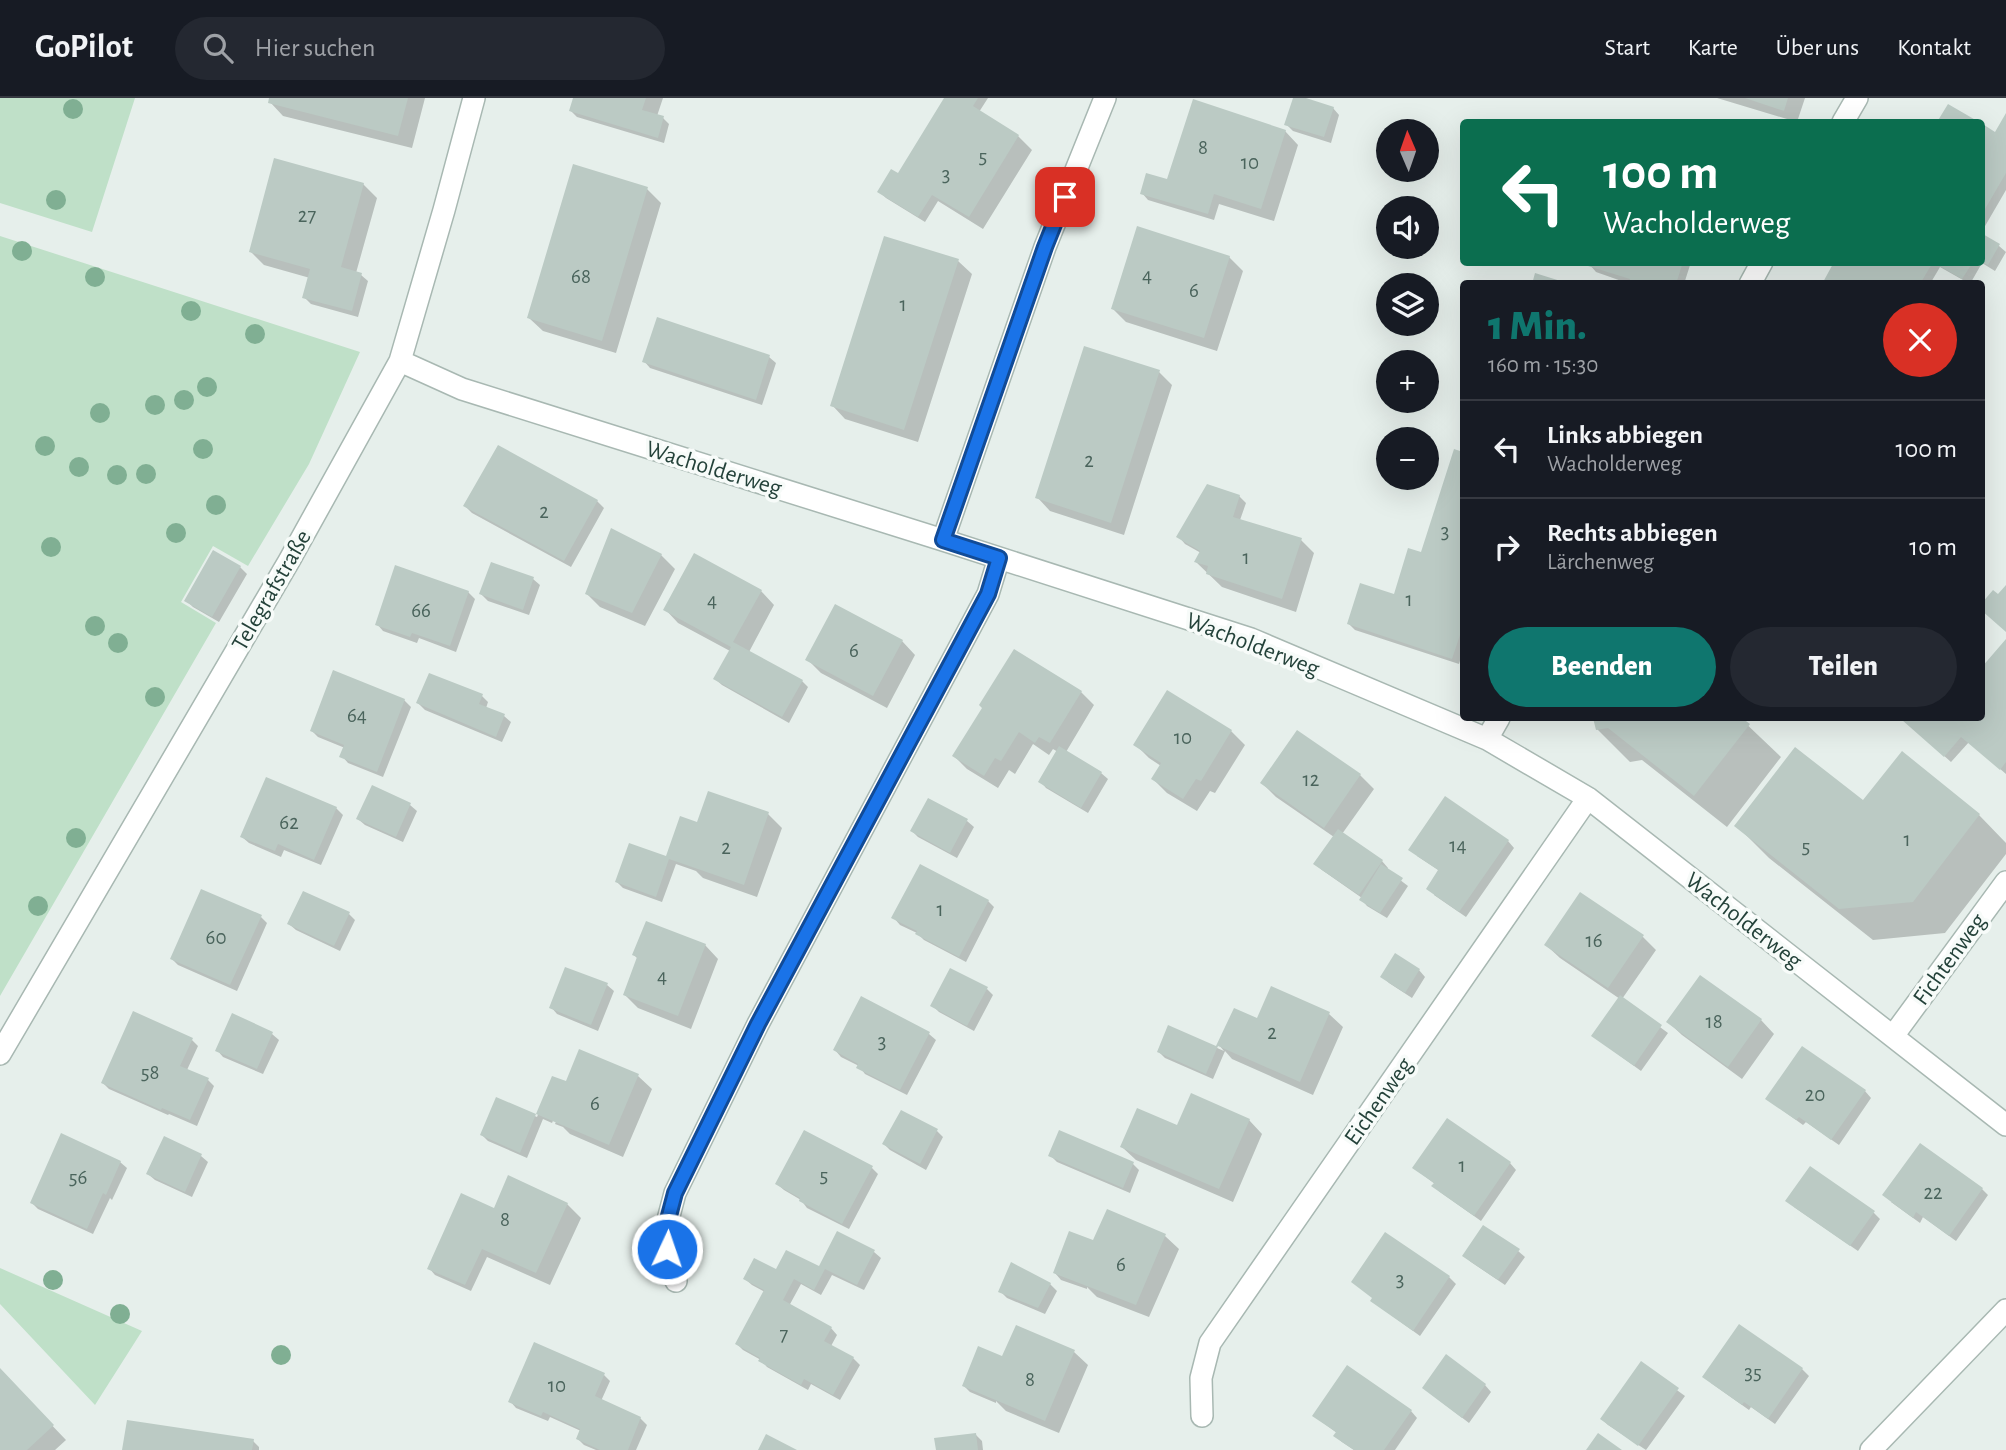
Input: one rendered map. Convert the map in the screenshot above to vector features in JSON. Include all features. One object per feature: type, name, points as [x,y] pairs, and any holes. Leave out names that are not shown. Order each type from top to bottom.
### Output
[{"type":"street","name":"Telegrafstraße","points":[[0,1054],[289,561],[400,361],[474,98]]},
{"type":"street","points":[[943,540],[1045,247],[1105,98]]},
{"type":"street","points":[[1845,119],[1857,98]]},
{"type":"street","name":"Wacholderweg","points":[[400,361],[462,389],[1251,639],[1487,739],[1588,798],[2006,1125]]},
{"type":"street","points":[[676,1281],[670,1267],[665,1231],[675,1193],[758,1024],[988,594],[999,558]]},
{"type":"street","points":[[1487,739],[1497,721]]},
{"type":"street","name":"Eichenweg","points":[[1202,1416],[1201,1378],[1210,1343],[1588,798]]},
{"type":"street","name":"Fichtenweg","points":[[1893,1036],[2006,882]]},
{"type":"street","points":[[1871,1450],[2006,1310]]},
{"type":"green space","points":[[0,98],[135,98],[92,232],[0,203]]},
{"type":"green space","points":[[0,236],[360,352],[309,464],[248,566],[213,546],[181,602],[216,623],[0,996]]},
{"type":"green space","points":[[0,1268],[142,1331],[95,1405],[0,1304]]},
{"type":"building","points":[[269,98],[408,98],[398,136],[268,103]]},
{"type":"building","points":[[573,98],[646,98],[642,110],[664,116],[658,138],[569,111]]},
{"type":"building","points":[[944,98],[978,98],[973,106],[1019,135],[969,217],[932,195],[918,217],[877,192],[891,169],[898,173]]},
{"type":"building","points":[[1293,98],[1306,98],[1334,107],[1324,137],[1284,125]]},
{"type":"building","points":[[1745,98],[1788,98],[1784,111]]},
{"type":"building","points":[[1193,99],[1286,130],[1261,209],[1214,194],[1208,214],[1140,194],[1146,173],[1167,179]]},
{"type":"building","points":[[1948,104],[1974,119],[1939,119]]},
{"type":"building","points":[[2006,113],[2006,173],[1985,209],[1985,126],[1995,132]]},
{"type":"building","points":[[274,158],[364,183],[341,267],[362,273],[352,311],[302,298],[310,269],[249,252]]},
{"type":"building","points":[[573,164],[648,187],[602,341],[527,318]]},
{"type":"building","points":[[1137,226],[1230,256],[1204,338],[1111,309]]},
{"type":"building","points":[[1985,235],[2000,244],[1988,265],[1985,264]]},
{"type":"building","points":[[884,236],[959,259],[904,430],[830,406]]},
{"type":"building","points":[[1588,266],[1682,266],[1677,280],[1630,279]]},
{"type":"building","points":[[1832,266],[1931,266],[1922,280],[1824,280]]},
{"type":"building","points":[[1940,266],[1970,266],[1962,279]]},
{"type":"building","points":[[1535,273],[1557,280],[1533,280]]},
{"type":"building","points":[[657,317],[770,355],[756,400],[642,362]]},
{"type":"building","points":[[1084,346],[1160,370],[1111,523],[1035,498]]},
{"type":"building","points":[[498,445],[598,500],[564,561],[463,506]]},
{"type":"building","points":[[1454,449],[1460,451],[1460,635],[1452,659],[1347,624],[1360,583],[1394,594],[1408,548],[1421,552]]},
{"type":"building","points":[[1207,484],[1240,495],[1233,517],[1302,538],[1282,599],[1206,574],[1208,566],[1194,562],[1200,551],[1176,537]]},
{"type":"building","points":[[611,528],[662,554],[632,613],[585,594]]},
{"type":"building","points":[[213,550],[241,566],[212,617],[184,601]]},
{"type":"building","points":[[694,553],[762,590],[733,642],[803,680],[782,717],[713,679],[731,647],[663,610]]},
{"type":"building","points":[[491,562],[534,577],[523,610],[479,594]]},
{"type":"building","points":[[395,565],[469,591],[450,646],[412,633],[410,637],[375,625]]},
{"type":"building","points":[[2006,585],[2006,632],[1985,614],[1985,599],[1993,590],[1998,594]]},
{"type":"building","points":[[835,604],[903,640],[873,696],[805,660]]},
{"type":"building","points":[[2006,639],[2006,762],[2000,770],[1961,737],[1944,757],[1903,721],[1985,721],[1985,663]]},
{"type":"building","points":[[1014,649],[1082,691],[1050,743],[1039,737],[1035,743],[1019,732],[1001,761],[995,758],[984,776],[952,756],[982,708],[979,705]]},
{"type":"building","points":[[333,670],[405,699],[377,772],[339,757],[344,745],[310,731]]},
{"type":"building","points":[[429,673],[483,694],[479,704],[505,714],[496,737],[416,703]]},
{"type":"building","points":[[1167,690],[1232,730],[1201,781],[1196,779],[1183,799],[1151,779],[1161,763],[1133,745]]},
{"type":"building","points":[[1594,721],[1746,721],[1750,724],[1694,796],[1608,728],[1596,730]]},
{"type":"building","points":[[1297,730],[1361,774],[1324,828],[1260,783]]},
{"type":"building","points":[[1059,746],[1102,772],[1081,808],[1038,782]]},
{"type":"building","points":[[1795,747],[1863,800],[1902,751],[1980,814],[1913,902],[1839,909],[1734,826]]},
{"type":"building","points":[[266,777],[337,807],[314,860],[278,844],[275,851],[240,837]]},
{"type":"building","points":[[372,785],[411,803],[396,837],[356,819]]},
{"type":"building","points":[[708,791],[769,812],[744,885],[669,859],[656,897],[615,882],[629,843],[666,856],[680,816],[697,822]]},
{"type":"building","points":[[1445,796],[1509,840],[1459,912],[1426,889],[1438,870],[1408,850]]},
{"type":"building","points":[[928,798],[968,819],[950,853],[910,831]]},
{"type":"building","points":[[1338,829],[1383,860],[1359,895],[1313,864]]},
{"type":"building","points":[[920,864],[989,900],[959,957],[891,918]]},
{"type":"building","points":[[1381,864],[1403,878],[1380,913],[1359,900]]},
{"type":"building","points":[[201,889],[262,915],[230,985],[170,959]]},
{"type":"building","points":[[303,891],[350,912],[334,946],[287,924]]},
{"type":"building","points":[[1580,892],[1644,935],[1608,988],[1544,945]]},
{"type":"building","points":[[646,921],[706,944],[678,1016],[623,995],[637,957],[632,955]]},
{"type":"building","points":[[1395,953],[1420,969],[1405,993],[1380,977]]},
{"type":"building","points":[[565,967],[608,983],[591,1025],[549,1008]]},
{"type":"building","points":[[950,968],[988,987],[967,1026],[930,1006]]},
{"type":"building","points":[[1700,975],[1762,1019],[1728,1067],[1666,1022]]},
{"type":"building","points":[[1271,986],[1330,1012],[1300,1082],[1218,1046],[1206,1074],[1157,1052],[1168,1025],[1216,1046],[1234,1008],[1257,1018]]},
{"type":"building","points":[[1620,995],[1662,1025],[1634,1066],[1591,1036]]},
{"type":"building","points":[[861,996],[930,1032],[900,1090],[856,1068],[858,1064],[833,1050]]},
{"type":"building","points":[[133,1011],[193,1038],[180,1066],[209,1078],[190,1120],[101,1083]]},
{"type":"building","points":[[232,1013],[273,1032],[257,1069],[215,1051]]},
{"type":"building","points":[[1802,1046],[1866,1090],[1831,1140],[1799,1117],[1796,1120],[1765,1099]]},
{"type":"building","points":[[579,1049],[639,1074],[609,1145],[536,1114],[552,1076],[566,1081]]},
{"type":"building","points":[[1191,1093],[1250,1119],[1219,1189],[1120,1147],[1137,1108],[1177,1125]]},
{"type":"building","points":[[496,1097],[536,1114],[520,1153],[480,1135]]},
{"type":"building","points":[[901,1110],[938,1129],[920,1164],[882,1144]]},
{"type":"building","points":[[1447,1118],[1511,1162],[1474,1216],[1431,1186],[1434,1183],[1412,1168]]},
{"type":"building","points":[[804,1130],[873,1166],[842,1224],[799,1201],[800,1198],[775,1184]]},
{"type":"building","points":[[1059,1130],[1134,1162],[1123,1188],[1048,1156]]},
{"type":"building","points":[[61,1133],[121,1161],[87,1229],[30,1203]]},
{"type":"building","points":[[164,1136],[202,1154],[185,1192],[146,1174]]},
{"type":"building","points":[[1920,1143],[1983,1188],[1949,1236],[1916,1212],[1913,1218],[1882,1195]]},
{"type":"building","points":[[1810,1166],[1875,1211],[1850,1246],[1785,1201]]},
{"type":"building","points":[[508,1175],[568,1203],[536,1273],[482,1249],[465,1285],[427,1269],[461,1193],[494,1208]]},
{"type":"building","points":[[1107,1209],[1166,1234],[1136,1305],[1053,1273],[1069,1231],[1093,1240]]},
{"type":"building","points":[[1483,1225],[1520,1249],[1498,1280],[1462,1256]]},
{"type":"building","points":[[837,1231],[875,1250],[857,1285],[825,1269],[814,1290],[794,1279],[783,1300],[832,1327],[824,1341],[854,1357],[833,1395],[804,1379],[801,1385],[758,1361],[760,1358],[735,1344],[764,1290],[743,1279],[754,1258],[776,1269],[786,1250],[819,1266]]},
{"type":"building","points":[[1385,1232],[1450,1276],[1413,1331],[1370,1301],[1372,1298],[1351,1282]]},
{"type":"building","points":[[1011,1262],[1051,1283],[1038,1308],[998,1292]]},
{"type":"building","points":[[1739,1324],[1803,1368],[1768,1419],[1744,1402],[1742,1405],[1702,1377]]},
{"type":"building","points":[[1016,1325],[1075,1350],[1045,1421],[962,1386],[978,1346],[1002,1356]]},
{"type":"building","points":[[534,1342],[605,1373],[595,1396],[641,1417],[628,1450],[600,1450],[576,1439],[580,1429],[543,1412],[541,1416],[508,1402]]},
{"type":"building","points":[[1446,1354],[1486,1384],[1462,1418],[1422,1388]]},
{"type":"building","points":[[1641,1361],[1679,1388],[1638,1446],[1600,1419]]},
{"type":"building","points":[[1347,1365],[1412,1410],[1384,1450],[1354,1450],[1333,1436],[1336,1432],[1312,1416]]},
{"type":"building","points":[[0,1368],[54,1425],[27,1450],[0,1450]]},
{"type":"building","points":[[127,1420],[254,1439],[252,1450],[122,1450]]},
{"type":"building","points":[[976,1433],[978,1450],[936,1450],[934,1438]]},
{"type":"building","points":[[1598,1433],[1622,1450],[1586,1450]]},
{"type":"building","points":[[766,1434],[797,1450],[758,1450]]},
{"type":"route","points":[[667,1249],[665,1231],[675,1193],[758,1024],[988,594],[999,558],[943,540],[1065,197]]}]
